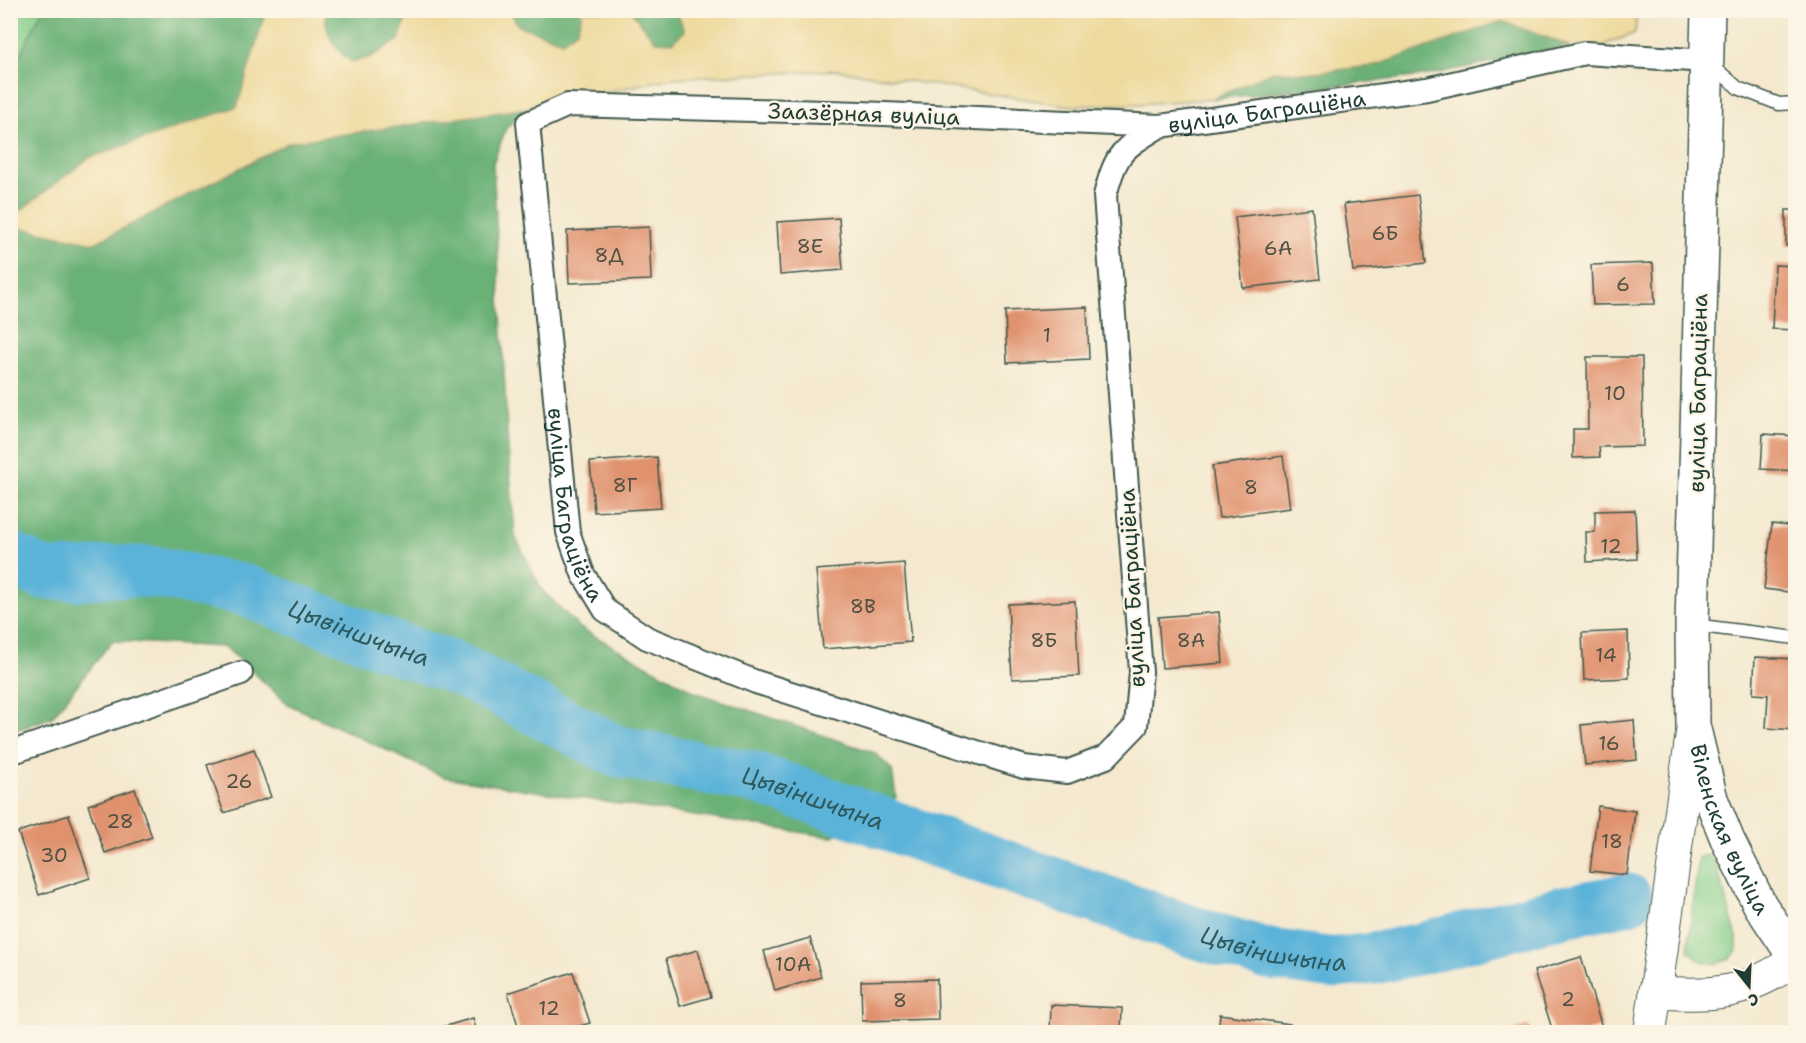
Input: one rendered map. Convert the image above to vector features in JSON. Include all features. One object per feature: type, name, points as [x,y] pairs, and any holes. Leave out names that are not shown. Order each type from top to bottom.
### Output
[{"type":"highway","name":"вуліца Баграціёна","points":[[1693,725],[1692,625],[1708,10]]},
{"type":"highway","name":"Віленская вуліца","points":[[1693,725],[1712,799],[1728,841],[1760,905],[1796,959]]},
{"type":"main road","points":[[1650,1032],[1693,725]]},
{"type":"main road","points":[[1655,992],[1694,995],[1734,990],[1774,975],[1796,959]]},
{"type":"street","name":"вуліца Баграціёна","points":[[568,105],[528,123],[568,532],[583,574],[605,610],[647,638],[756,682],[1024,767],[1066,772],[1106,758],[1136,726],[1141,672],[1105,196],[1112,167],[1128,145],[1161,126],[1427,89],[1585,53],[1707,61]]},
{"type":"street","name":"Заазёрная вуліца","points":[[568,105],[861,113],[1161,126]]},
{"type":"street","points":[[10,753],[241,673]]},
{"type":"lane","points":[[1707,61],[1738,88],[1779,104],[1796,103]]},
{"type":"lane","points":[[1692,625],[1796,638]]},
{"type":"green space","points":[[578,10],[582,14],[577,30],[563,41],[517,26],[510,11]]},
{"type":"green space","points":[[10,11],[42,11],[13,70],[11,70]]},
{"type":"green space","points":[[42,11],[265,11],[237,108],[89,158],[11,218],[11,70]]},
{"type":"green space","points":[[326,11],[409,11],[399,40],[369,58],[351,63],[331,40],[326,26]]},
{"type":"green space","points":[[631,11],[676,11],[685,31],[673,42],[655,41]]},
{"type":"green space","points":[[1502,21],[1570,46],[1424,76],[1212,99],[1273,71],[1306,73],[1374,66]]},
{"type":"green space","points":[[528,108],[506,128],[493,163],[515,536],[542,590],[580,628],[695,692],[875,753],[892,770],[896,797],[831,837],[444,777],[288,704],[225,647],[112,641],[52,717],[11,732],[11,226],[95,243],[290,142]]},
{"type":"green space","points":[[1706,855],[1714,859],[1737,937],[1737,950],[1731,958],[1717,964],[1701,961],[1688,950],[1698,858]]},
{"type":"sand","points":[[409,10],[510,11],[518,26],[563,41],[577,30],[582,14],[579,11],[631,11],[655,41],[672,42],[685,31],[676,10],[777,11],[788,16],[790,10],[865,11],[874,15],[873,11],[1637,11],[1635,33],[1604,45],[1570,46],[1502,21],[1374,66],[1306,73],[1273,71],[1212,99],[1071,106],[838,70],[672,78],[528,108],[290,142],[95,243],[11,226],[11,218],[89,158],[237,107],[265,11],[326,11],[326,26],[331,40],[351,62],[369,58],[399,40]]},
{"type":"building","points":[[1418,195],[1426,263],[1353,271],[1344,204]]},
{"type":"building","points":[[1312,208],[1320,279],[1243,288],[1235,217]]},
{"type":"building","points":[[1786,210],[1796,210],[1796,246],[1786,246]]},
{"type":"building","points":[[839,218],[843,270],[780,275],[777,222]]},
{"type":"building","points":[[649,227],[651,280],[569,283],[567,231]]},
{"type":"building","points":[[1653,263],[1655,304],[1593,305],[1591,265]]},
{"type":"building","points":[[1775,265],[1796,266],[1796,330],[1772,329]]},
{"type":"building","points":[[1087,307],[1089,359],[1007,363],[1005,311]]},
{"type":"building","points":[[1587,357],[1642,357],[1643,446],[1599,447],[1600,457],[1573,458],[1573,429],[1588,429]]},
{"type":"building","points":[[1763,434],[1796,436],[1796,471],[1761,469]]},
{"type":"building","points":[[1283,456],[1290,508],[1219,518],[1212,466]]},
{"type":"building","points":[[657,457],[661,508],[594,512],[590,462]]},
{"type":"building","points":[[1635,510],[1637,559],[1587,562],[1586,532],[1595,532],[1595,511]]},
{"type":"building","points":[[1772,524],[1796,527],[1796,593],[1764,589]]},
{"type":"building","points":[[904,563],[911,642],[823,649],[816,570]]},
{"type":"building","points":[[1075,601],[1079,676],[1012,679],[1008,604]]},
{"type":"building","points":[[1219,612],[1223,663],[1162,668],[1158,617]]},
{"type":"building","points":[[1628,631],[1629,678],[1584,680],[1582,633]]},
{"type":"building","points":[[1755,657],[1796,659],[1796,730],[1766,728],[1768,695],[1753,694]]},
{"type":"building","points":[[1634,720],[1637,760],[1585,765],[1581,725]]},
{"type":"building","points":[[254,749],[271,797],[224,813],[207,765]]},
{"type":"building","points":[[135,789],[152,837],[105,853],[88,805]]},
{"type":"building","points":[[1598,806],[1635,811],[1627,875],[1590,871]]},
{"type":"building","points":[[69,815],[90,878],[39,895],[18,832]]},
{"type":"building","points":[[810,938],[821,977],[775,991],[764,951]]},
{"type":"building","points":[[698,950],[711,997],[680,1006],[666,959]]},
{"type":"building","points":[[1581,957],[1602,1027],[1583,1032],[1553,1032],[1534,971]]},
{"type":"building","points":[[573,972],[590,1023],[560,1032],[520,1032],[508,993]]},
{"type":"building","points":[[937,979],[938,1019],[862,1021],[861,981]]},
{"type":"building","points":[[1051,1005],[1122,1008],[1121,1032],[1050,1032]]},
{"type":"building","points":[[1220,1014],[1290,1024],[1289,1032],[1218,1032]]},
{"type":"building","points":[[473,1018],[477,1032],[426,1032]]},
{"type":"building","points":[[1529,1025],[1531,1032],[1505,1032]]},
{"type":"waterway","name":"Цывіншчына","points":[[10,557],[43,574],[154,572],[244,590],[393,647],[458,669],[616,751],[756,778],[1187,930],[1267,954],[1331,963],[1371,959],[1424,948],[1561,912],[1627,899]]}]
